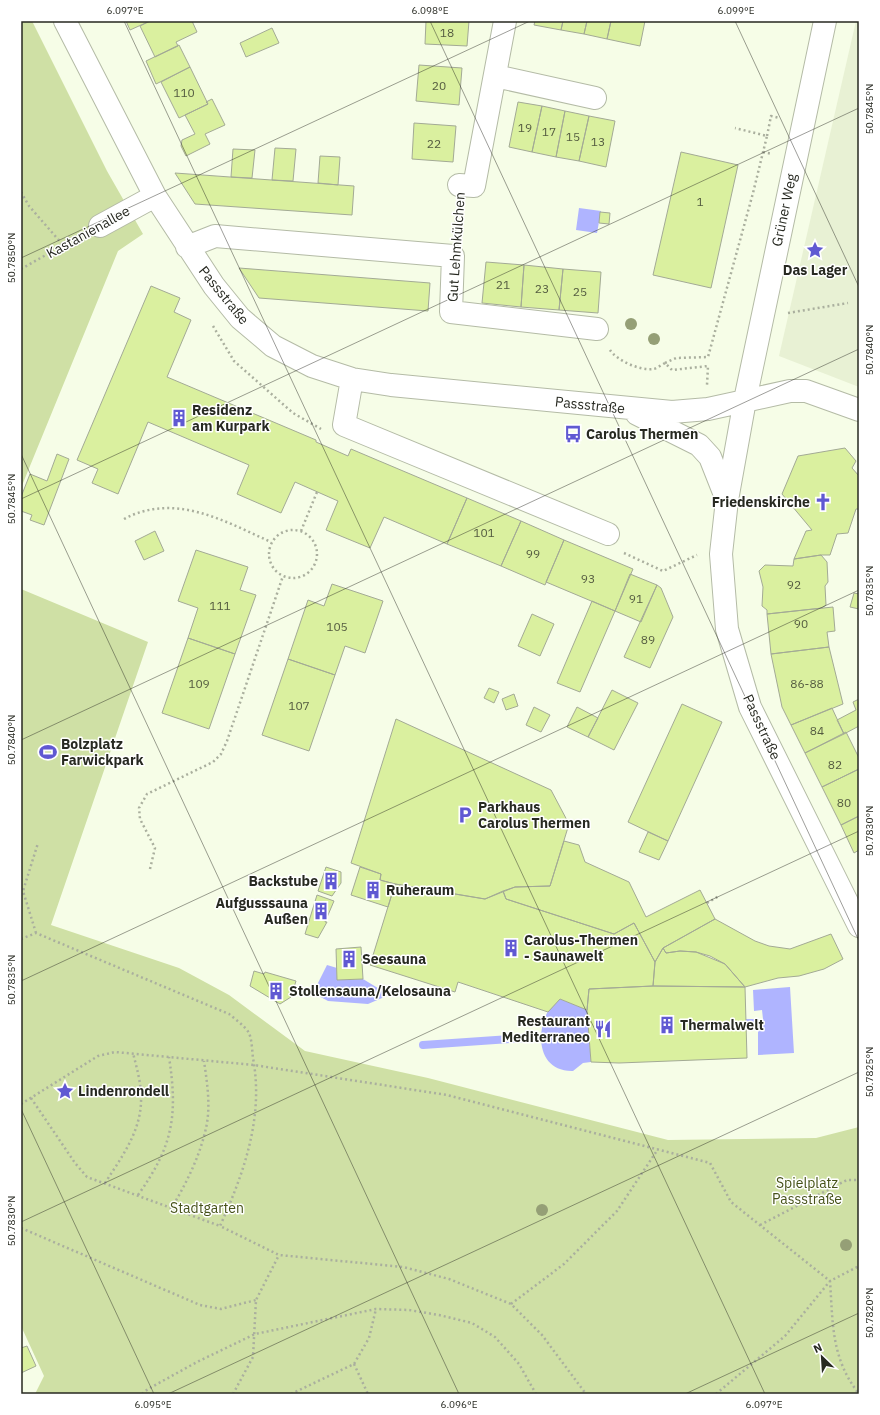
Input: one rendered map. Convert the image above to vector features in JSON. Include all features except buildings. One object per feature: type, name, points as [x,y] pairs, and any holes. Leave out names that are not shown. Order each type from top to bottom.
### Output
[{"type":"street","name":"Passstraße","points":[[65,21],[155,196],[187,247],[214,286],[240,318],[273,346],[312,366],[352,379],[391,385],[627,409],[672,412],[708,409],[745,400],[727,500],[721,554],[727,629],[750,707],[859,926]]},
{"type":"street","name":"Gut Lehmkülchen","points":[[459,185],[474,186],[505,21]]},
{"type":"street","name":"Grüner Weg","points":[[745,400],[825,21]]},
{"type":"street","points":[[495,76],[595,98]]},
{"type":"street","name":"Kastanienallee","points":[[100,226],[155,196]]},
{"type":"street","points":[[187,247],[215,236],[453,256]]},
{"type":"street","name":"Gut Lehmkülchen","points":[[453,256],[451,312],[597,329]]},
{"type":"street","points":[[352,379],[344,425],[608,534]]},
{"type":"street","points":[[745,400],[790,391],[806,391],[859,410]]},
{"type":"street","points":[[627,409],[699,445],[710,458],[727,500]]},
{"type":"path","points":[[597,329],[614,357],[635,366],[653,370],[676,358],[708,357],[754,193],[771,116]]},
{"type":"path","points":[[735,128],[766,136]]},
{"type":"path","name":"Gut Lehmkülchen","points":[[453,256],[459,185]]},
{"type":"path","points":[[21,192],[29,206],[63,245]]},
{"type":"path","name":"Kastanienallee","points":[[21,269],[100,226]]},
{"type":"path","points":[[787,313],[848,303]]},
{"type":"path","points":[[210,322],[234,361],[293,412],[339,440],[344,425]]},
{"type":"path","points":[[664,363],[672,370],[708,366],[706,387],[708,409]]},
{"type":"path","points":[[301,531],[317,492]]},
{"type":"path","points":[[124,519],[139,512],[160,507],[190,511],[212,516],[271,542]]},
{"type":"path","points":[[289,529],[301,531],[311,538],[316,545],[316,561],[308,574],[293,579],[283,576],[272,568],[268,552],[271,542],[281,532],[289,529]]},
{"type":"path","points":[[608,534],[609,546],[663,571],[700,553],[721,554]]},
{"type":"path","points":[[150,869],[155,848],[140,819],[139,808],[147,794],[212,762],[220,754],[227,741],[283,576]]},
{"type":"path","points":[[36,933],[23,891],[38,843]]},
{"type":"path","points":[[707,903],[719,896]]},
{"type":"path","points":[[21,939],[36,933],[229,1014],[249,1033],[254,1065],[256,1108],[248,1153],[236,1192],[220,1226]]},
{"type":"path","points":[[21,1104],[98,1056],[115,1052],[133,1053],[254,1065],[447,1095],[710,1163],[731,1202],[830,1281],[834,1339],[841,1366],[859,1394]]},
{"type":"path","points":[[105,1183],[128,1147],[138,1120],[141,1102],[140,1083],[133,1053]]},
{"type":"path","points":[[138,1195],[163,1154],[170,1130],[174,1105],[169,1057]]},
{"type":"path","points":[[171,1209],[184,1188],[207,1127],[208,1097],[204,1061]]},
{"type":"path","points":[[31,1098],[75,1163],[87,1177],[220,1226],[279,1255],[403,1267],[449,1279],[512,1304],[542,1335],[586,1394]]},
{"type":"path","points":[[512,1304],[564,1264],[617,1211],[658,1149]]},
{"type":"path","points":[[760,1225],[847,1180],[859,1180]]},
{"type":"path","points":[[21,1228],[200,1305],[221,1309],[256,1300]]},
{"type":"path","points":[[232,1394],[253,1357],[256,1300],[279,1255]]},
{"type":"path","points":[[716,1394],[785,1336],[830,1281],[859,1266]]},
{"type":"path","points":[[291,1394],[354,1364],[369,1338],[376,1309]]},
{"type":"path","points":[[142,1394],[148,1389],[197,1362],[255,1334],[376,1309],[409,1310],[472,1323],[494,1337],[519,1364],[536,1394]]},
{"type":"path","points":[[354,1364],[368,1394]]},
{"type":"shaded area","points":[[856,21],[859,21],[859,387],[779,356]]},
{"type":"green space","points":[[21,21],[32,21],[107,171],[143,234],[118,251],[21,488]]},
{"type":"green space","name":"Stadtgarten","points":[[21,589],[148,642],[51,925],[179,968],[229,995],[305,1051],[428,1078],[668,1140],[816,1138],[859,1127],[859,1394],[35,1394],[44,1376],[21,1326]]},
{"type":"water","points":[[579,208],[601,211],[597,233],[576,230]]},
{"type":"water","points":[[327,965],[337,968],[338,980],[363,979],[386,993],[382,998],[368,1004],[328,1001],[313,993]]},
{"type":"water","points":[[790,987],[794,1053],[758,1055],[758,1026],[746,1026],[746,1019],[763,1019],[762,1010],[754,1011],[753,990]]},
{"type":"water","points":[[560,999],[587,1010],[591,1062],[583,1063],[573,1071],[562,1070],[553,1066],[543,1051],[541,1042],[543,1022],[551,1007]]},
{"type":"waterway","points":[[423,1045],[525,1038]]},
{"type":"place","name":"Das Lager","points":[[815,250]]},
{"type":"place","name":"Residenz am Kurpark","points":[[179,418]]},
{"type":"place","name":"Carolus Thermen","points":[[573,434]]},
{"type":"place","name":"Friedenskirche","points":[[823,502]]},
{"type":"place","name":"Bolzplatz Farwickpark","points":[[48,752]]},
{"type":"place","name":"Parkhaus Carolus Thermen","points":[[465,815]]},
{"type":"place","name":"Backstube","points":[[331,881]]},
{"type":"place","name":"Ruheraum","points":[[373,890]]},
{"type":"place","name":"Aufgusssauna Außen","points":[[321,911]]},
{"type":"place","name":"Carolus-Thermen - Saunawelt","points":[[511,948]]},
{"type":"place","name":"Seesauna","points":[[349,959]]},
{"type":"place","name":"Stollensauna/Kelosauna","points":[[276,991]]},
{"type":"place","name":"Thermalwelt","points":[[667,1025]]},
{"type":"place","name":"Restaurant Mediterraneo","points":[[603,1029]]},
{"type":"place","name":"Lindenrondell","points":[[65,1091]]},
{"type":"park label","name":"Spielplatz Passstraße","points":[[807,1192]]}]
